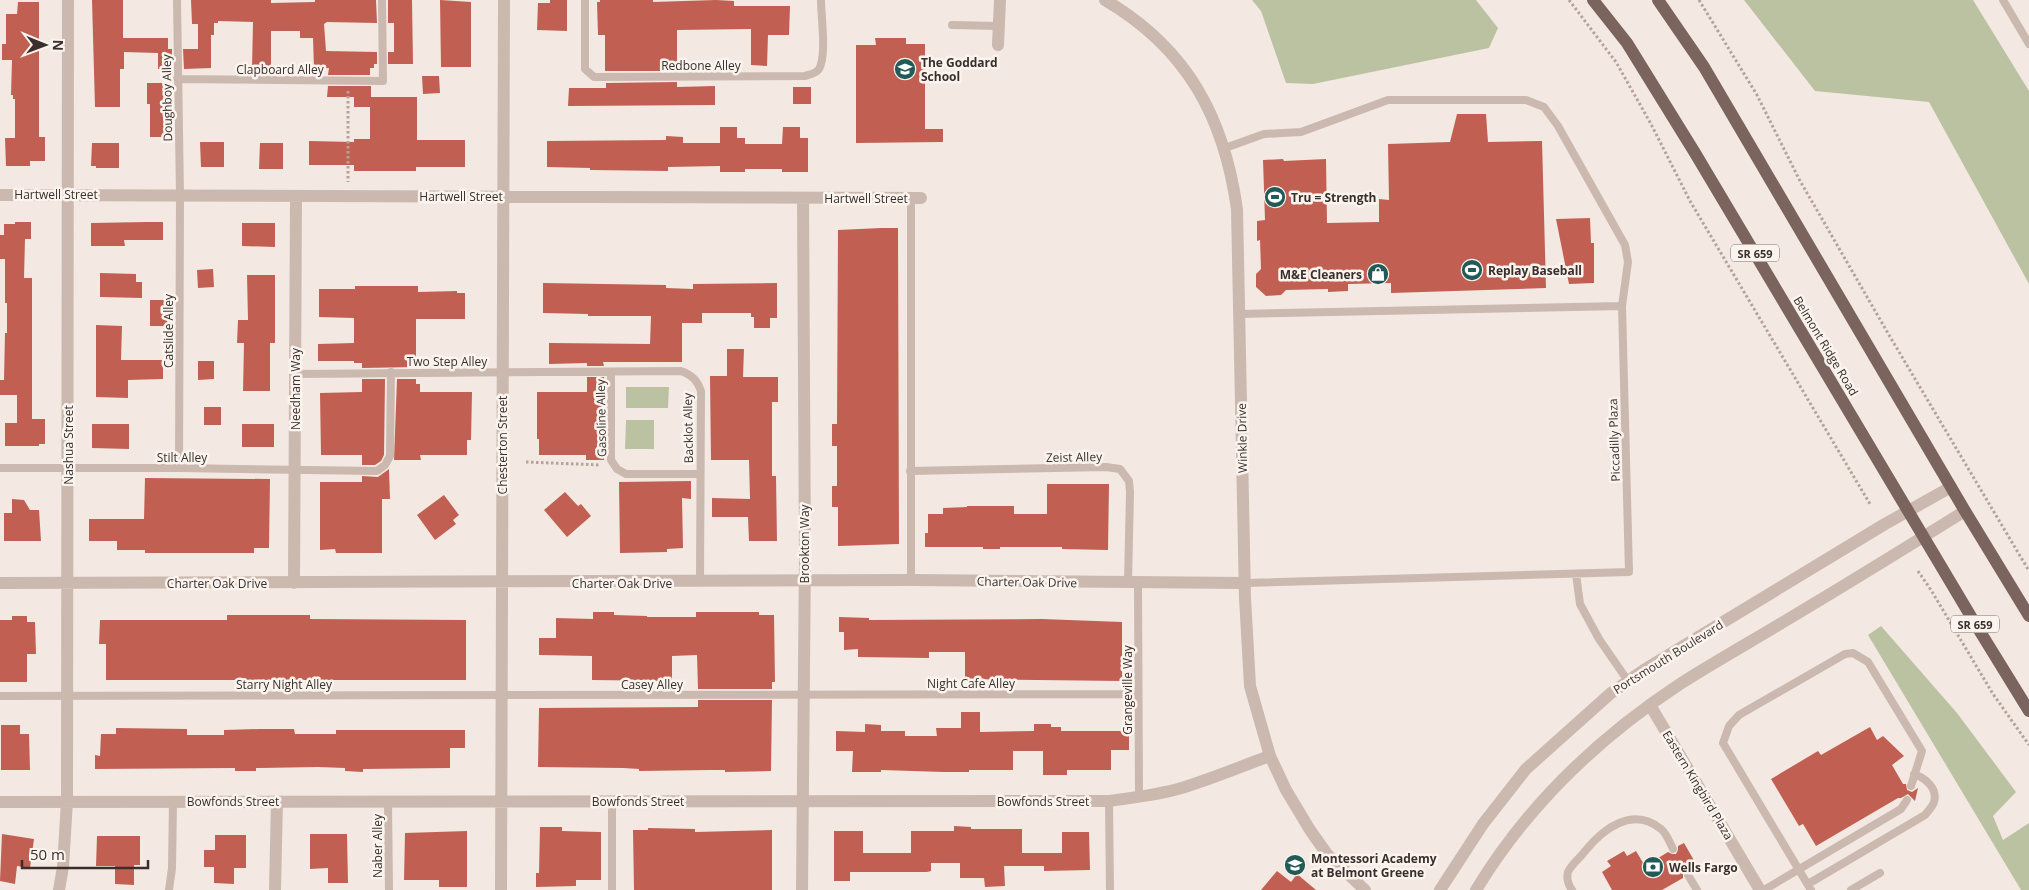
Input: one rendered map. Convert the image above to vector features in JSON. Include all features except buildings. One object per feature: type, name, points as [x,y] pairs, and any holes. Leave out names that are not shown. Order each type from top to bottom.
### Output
[{"type":"main road","name":"Belmont Ridge Road","points":[[1593,0],[1627,43],[1695,153],[2008,680],[2029,711]]},
{"type":"main road","points":[[1658,0],[1704,66],[1965,511],[2029,616]]},
{"type":"street","name":"Nashua Street","points":[[59,890],[63,867],[67,801],[68,0]]},
{"type":"street","name":"Chesterton Street","points":[[501,890],[500,696],[504,0]]},
{"type":"street","points":[[998,45],[1000,0]]},
{"type":"street","name":"Winkle Drive","points":[[1105,0],[1138,22],[1158,40],[1182,67],[1200,92],[1215,120],[1225,148],[1233,180],[1237,209],[1245,583],[1250,686],[1270,756],[1286,790],[1327,854],[1365,890]]},
{"type":"street","name":"Hartwell Street","points":[[0,194],[916,198]]},
{"type":"street","name":"Needham Way","points":[[294,583],[296,196]]},
{"type":"street","name":"Brookton Way","points":[[802,890],[804,581],[803,198]]},
{"type":"street","name":"Portsmouth Boulevard","points":[[1440,890],[1483,824],[1526,769],[1580,719],[1628,681],[1908,511],[1951,487]]},
{"type":"street","points":[[1476,890],[1507,844],[1545,798],[1597,746],[1680,684],[1965,511]]},
{"type":"street","name":"Charter Oak Drive","points":[[0,583],[501,583],[911,580],[1245,583]]},
{"type":"street","name":"Eastern Kingbird Plaza","points":[[1650,705],[1760,890]]},
{"type":"street","name":"Bowfonds Street","points":[[0,802],[1109,800],[1138,797],[1186,786],[1270,756]]},
{"type":"street","points":[[275,890],[277,801]]},
{"type":"lane","name":"Doughboy Alley","points":[[177,0],[180,195]]},
{"type":"lane","name":"Clapboard Alley","points":[[177,79],[383,81],[382,0]]},
{"type":"lane","name":"Redbone Alley","points":[[585,0],[585,69],[594,77],[805,76],[815,73],[819,68],[822,58],[821,0]]},
{"type":"lane","points":[[2002,0],[2029,44]]},
{"type":"lane","points":[[952,26],[1000,26]]},
{"type":"lane","points":[[1225,148],[1264,134],[1301,132],[1388,100],[1526,100],[1544,107],[1558,126],[1625,245],[1628,262],[1622,306],[1240,314]]},
{"type":"lane","name":"Catslide Alley","points":[[179,468],[180,195]]},
{"type":"lane","points":[[911,580],[910,471],[916,198]]},
{"type":"lane","name":"Piccadilly Plaza","points":[[1245,583],[1629,572],[1622,306]]},
{"type":"lane","name":"Backlot Alley","points":[[502,372],[681,371],[697,380],[701,391],[700,582]]},
{"type":"lane","name":"Two Step Alley","points":[[295,469],[377,471],[385,465],[390,456],[392,372]]},
{"type":"lane","name":"Two Step Alley","points":[[294,374],[502,372]]},
{"type":"lane","name":"Gasoline Alley","points":[[611,372],[611,460],[614,465],[626,474],[700,474]]},
{"type":"lane","name":"Zeist Alley","points":[[910,471],[1106,467],[1120,469],[1129,481],[1133,583]]},
{"type":"lane","name":"Stilt Alley","points":[[0,468],[295,469]]},
{"type":"lane","points":[[1576,574],[1580,604],[1599,639],[1628,681]]},
{"type":"lane","name":"Grangeville Way","points":[[1133,583],[1138,694],[1138,797]]},
{"type":"lane","points":[[1911,786],[1914,774],[1922,751],[1868,662],[1854,653],[1845,654],[1739,715],[1728,726],[1724,743],[1810,887],[1925,815],[1934,803],[1935,792],[1925,778],[1914,774]]},
{"type":"lane","name":"Night Cafe Alley","points":[[803,694],[1138,694]]},
{"type":"lane","name":"Casey Alley","points":[[500,696],[803,694]]},
{"type":"lane","name":"Starry Night Alley","points":[[0,696],[500,696]]},
{"type":"lane","points":[[1109,800],[1110,890]]},
{"type":"lane","points":[[1764,890],[1901,809],[1907,800]]},
{"type":"lane","points":[[169,890],[172,868],[173,801]]},
{"type":"lane","name":"Naber Alley","points":[[388,801],[389,890]]},
{"type":"lane","points":[[612,802],[612,890]]},
{"type":"lane","points":[[1572,890],[1568,883],[1568,871],[1596,838],[1612,825],[1628,820],[1646,821],[1662,830],[1673,849]]},
{"type":"lane","points":[[1850,890],[1880,873]]},
{"type":"lane","points":[[1688,875],[1696,890]]},
{"type":"path","points":[[1569,0],[1616,62],[1651,124],[1690,201],[1870,504]]},
{"type":"path","points":[[1699,0],[1757,95],[1800,179],[1884,326],[2029,570]]},
{"type":"path","points":[[348,80],[349,196]]},
{"type":"path","points":[[526,462],[614,465]]},
{"type":"path","points":[[1918,571],[1993,694],[2029,745]]},
{"type":"green space","points":[[1252,0],[1476,0],[1498,28],[1489,48],[1313,84],[1286,83],[1261,11]]},
{"type":"green space","points":[[1744,0],[1973,0],[2029,91],[2029,284],[1929,102],[1815,91]]},
{"type":"green space","points":[[626,387],[669,387],[668,408],[626,408]]},
{"type":"green space","points":[[626,420],[654,420],[654,449],[625,449]]},
{"type":"green space","points":[[1881,626],[1957,713],[2016,792],[1993,816],[2003,840],[2029,823],[2029,890],[2021,890],[1868,635]]},
{"type":"place","name":"The Goddard School","points":[[905,69]]},
{"type":"place","name":"Tru = Strength","points":[[1275,197]]},
{"type":"place","name":"Replay Baseball","points":[[1472,270]]},
{"type":"place","name":"M&E Cleaners","points":[[1378,274]]},
{"type":"place","name":"Montessori Academy at Belmont Greene","points":[[1295,865]]},
{"type":"place","name":"Wells Fargo","points":[[1653,867]]}]
